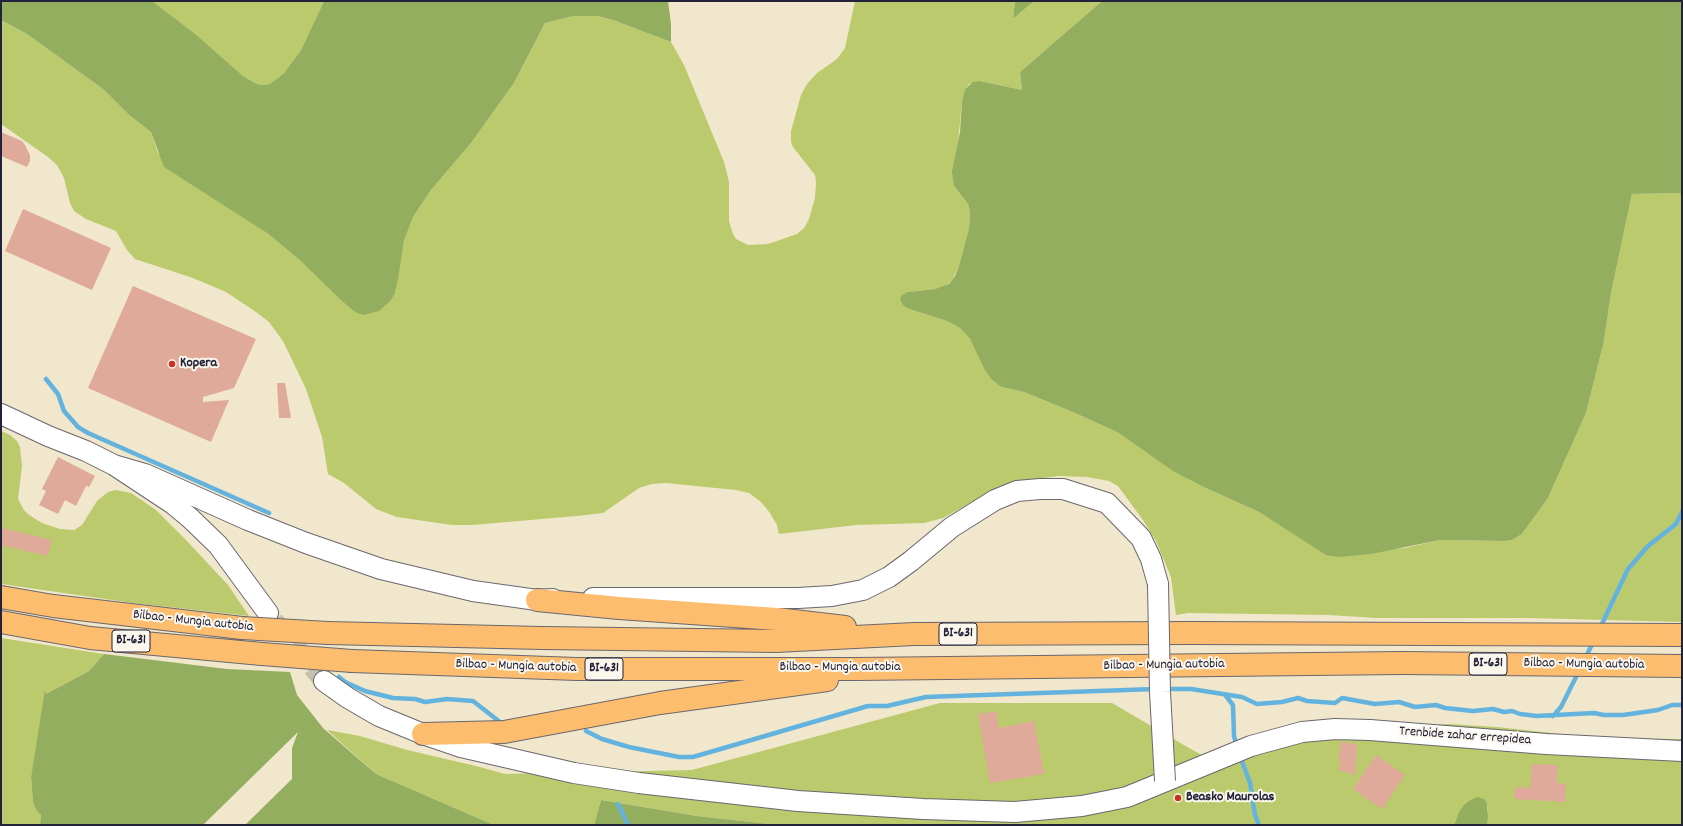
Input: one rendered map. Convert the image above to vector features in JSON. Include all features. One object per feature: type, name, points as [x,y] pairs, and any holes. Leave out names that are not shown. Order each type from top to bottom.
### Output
[{"type":"highway","name":"Bilbao - Mungia autobia","points":[[1,597],[54,606],[242,628],[328,633],[542,638],[776,641],[914,634],[1199,633],[1682,636]]},
{"type":"highway","points":[[537,600],[619,608],[777,619],[914,634]]},
{"type":"highway","name":"Bilbao - Mungia autobia","points":[[1,622],[90,638],[262,654],[352,661],[577,669],[856,669],[1403,663],[1682,666]]},
{"type":"highway","points":[[423,734],[504,732],[660,703],[826,680],[856,669]]},
{"type":"street","points":[[1,414],[48,436],[86,451],[114,465],[173,504],[190,518],[218,546],[268,614]]},
{"type":"street","points":[[114,465],[145,474],[248,520],[306,543],[381,569],[473,591],[537,600],[614,597],[798,598],[832,596],[863,590],[889,577],[952,527],[995,500],[1017,491],[1063,489],[1107,503],[1140,538],[1151,559],[1158,584],[1160,692],[1165,781]]},
{"type":"street","name":"Trenbide zahar errepidea","points":[[324,681],[348,698],[379,716],[423,734],[461,747],[515,760],[574,773],[639,783],[798,801],[892,807],[1014,812],[1082,806],[1127,797],[1224,756],[1251,746],[1302,732],[1370,730],[1546,744],[1682,751]]},
{"type":"green space","points":[[1,1],[152,1],[195,34],[243,76],[257,84],[262,85],[270,84],[284,73],[301,50],[324,1],[668,1],[671,24],[671,42],[613,20],[597,16],[574,16],[545,23],[514,83],[471,143],[431,190],[413,217],[404,241],[395,293],[391,300],[379,311],[363,315],[355,312],[303,263],[267,233],[164,167],[151,132],[129,115],[103,89],[27,34],[1,20]]},
{"type":"green space","points":[[152,1],[324,1],[301,50],[284,73],[270,84],[262,85],[257,84],[243,76]]},
{"type":"green space","points":[[855,1],[1015,1],[1013,19],[1034,1],[1102,1],[1020,72],[1022,90],[980,81],[969,84],[965,89],[962,101],[954,186],[968,204],[970,212],[969,228],[959,266],[952,280],[945,287],[908,292],[909,309],[947,321],[960,328],[970,339],[992,380],[1001,387],[1024,392],[1119,433],[1208,489],[1259,512],[1326,554],[1405,548],[1440,540],[1505,541],[1512,540],[1522,534],[1548,498],[1586,413],[1604,341],[1611,293],[1632,194],[1682,193],[1682,622],[1528,618],[1376,618],[1329,615],[1188,613],[1176,615],[1171,577],[1156,541],[1143,520],[1118,486],[1109,481],[1087,477],[1059,476],[1021,481],[985,495],[943,518],[924,523],[856,525],[779,534],[777,525],[770,513],[761,502],[749,493],[736,490],[666,483],[652,484],[639,488],[603,513],[472,525],[452,525],[397,517],[376,509],[344,483],[328,474],[322,437],[306,389],[283,341],[269,322],[226,292],[193,278],[135,259],[127,250],[116,231],[86,219],[74,211],[70,203],[64,178],[57,165],[1,124],[1,20],[27,34],[103,89],[129,115],[151,132],[158,153],[232,209],[267,233],[303,263],[395,293],[404,241],[413,217],[431,190],[471,143],[514,83],[545,23],[574,16],[597,16],[613,20],[671,42],[684,65],[724,162],[729,182],[729,221],[733,234],[736,239],[748,245],[768,244],[797,234],[804,228],[809,219],[815,198],[815,175],[793,147],[791,142],[791,131],[801,95],[807,84],[817,73],[837,59],[845,48]]},
{"type":"green space","points":[[1015,1],[1034,1],[1013,19]]},
{"type":"green space","points":[[1102,1],[1682,1],[1682,193],[1632,194],[1611,293],[1604,341],[1586,413],[1548,498],[1522,534],[1512,540],[1505,541],[1440,540],[1371,554],[1340,557],[1326,555],[1259,512],[1173,471],[1119,433],[1024,392],[1001,387],[992,380],[985,370],[970,339],[960,328],[947,321],[909,309],[903,305],[900,299],[902,295],[908,292],[935,289],[949,284],[955,276],[959,266],[969,228],[970,212],[968,204],[954,186],[952,172],[960,132],[962,101],[965,89],[973,82],[980,81],[1022,90],[1020,72]]},
{"type":"green space","points":[[1,431],[10,435],[17,441],[20,447],[22,466],[18,499],[24,510],[29,515],[42,523],[60,529],[74,530],[82,525],[97,501],[108,492],[115,490],[131,493],[156,510],[186,540],[228,585],[249,616],[133,603],[1,584]]},
{"type":"green space","points":[[1,638],[104,654],[89,671],[46,694],[31,777],[33,802],[41,815],[40,825],[1,825]]},
{"type":"green space","points":[[104,654],[227,669],[290,672],[297,695],[323,728],[376,774],[494,825],[245,825],[292,779],[292,748],[298,732],[203,825],[40,825],[41,815],[37,811],[33,802],[31,777],[45,690],[46,694],[89,671]]},
{"type":"green space","points":[[940,703],[1112,703],[1218,764],[1231,753],[1365,727],[1450,724],[1497,727],[1597,738],[1682,739],[1682,825],[1487,825],[1488,807],[1459,812],[1454,825],[778,825],[697,816],[601,800],[594,825],[494,825],[376,774],[327,730],[360,736],[407,750],[505,774],[692,770]]},
{"type":"green space","points":[[1477,797],[1484,799],[1487,803],[1487,825],[1454,825],[1459,812],[1464,805]]},
{"type":"green space","points":[[601,800],[697,816],[778,825],[594,825]]},
{"type":"building","points":[[1,132],[22,141],[25,145],[30,155],[30,161],[27,167],[1,156]]},
{"type":"building","points":[[23,209],[111,248],[92,290],[5,251]]},
{"type":"building","name":"Kopera","points":[[133,286],[256,339],[234,388],[203,397],[203,402],[229,400],[211,442],[88,388]]},
{"type":"building","points":[[277,383],[285,383],[291,418],[279,418]]},
{"type":"building","points":[[58,457],[95,476],[89,487],[86,486],[76,506],[65,500],[58,514],[39,505],[46,491],[42,489]]},
{"type":"building","points":[[1,528],[52,540],[48,556],[1,545]]},
{"type":"building","points":[[996,711],[999,728],[1034,721],[1044,774],[990,783],[978,714]]},
{"type":"building","points":[[1341,742],[1357,744],[1355,775],[1339,770],[1341,762],[1338,762]]},
{"type":"building","points":[[1376,755],[1405,775],[1382,809],[1353,789]]},
{"type":"building","points":[[1532,764],[1558,765],[1557,783],[1566,784],[1565,802],[1514,799],[1515,787],[1530,788]]},
{"type":"waterway","points":[[46,379],[58,394],[64,411],[78,427],[88,433],[269,513]]},
{"type":"waterway","points":[[1600,628],[1628,569],[1648,546],[1676,524],[1682,512]]},
{"type":"waterway","points":[[1585,659],[1594,640]]},
{"type":"waterway","points":[[1553,716],[1561,707],[1579,671]]},
{"type":"waterway","points":[[339,677],[345,682],[365,691],[393,698],[415,699],[425,702],[447,699],[473,701],[500,722]]},
{"type":"waterway","points":[[586,731],[602,739],[629,747],[679,757],[693,757],[868,706],[887,706],[926,697],[1155,689]]},
{"type":"waterway","points":[[1165,689],[1191,689],[1242,697],[1257,704],[1282,702],[1298,698],[1307,701],[1335,703],[1342,698],[1375,704],[1399,702],[1415,707],[1436,705],[1445,708],[1473,711],[1493,709],[1504,712],[1512,711],[1520,714],[1537,716],[1594,713],[1604,715],[1623,715],[1658,710],[1672,705],[1682,705]]},
{"type":"waterway","points":[[1226,696],[1233,705],[1234,736],[1237,747]]},
{"type":"waterway","points":[[1240,756],[1250,783],[1255,815],[1259,825]]},
{"type":"waterway","points":[[618,804],[628,825]]},
{"type":"tunnel","points":[[274,621],[324,681]]},
{"type":"place","name":"Kopera","points":[[172,364]]},
{"type":"place","name":"Beasko Maurolas","points":[[1178,798]]}]
